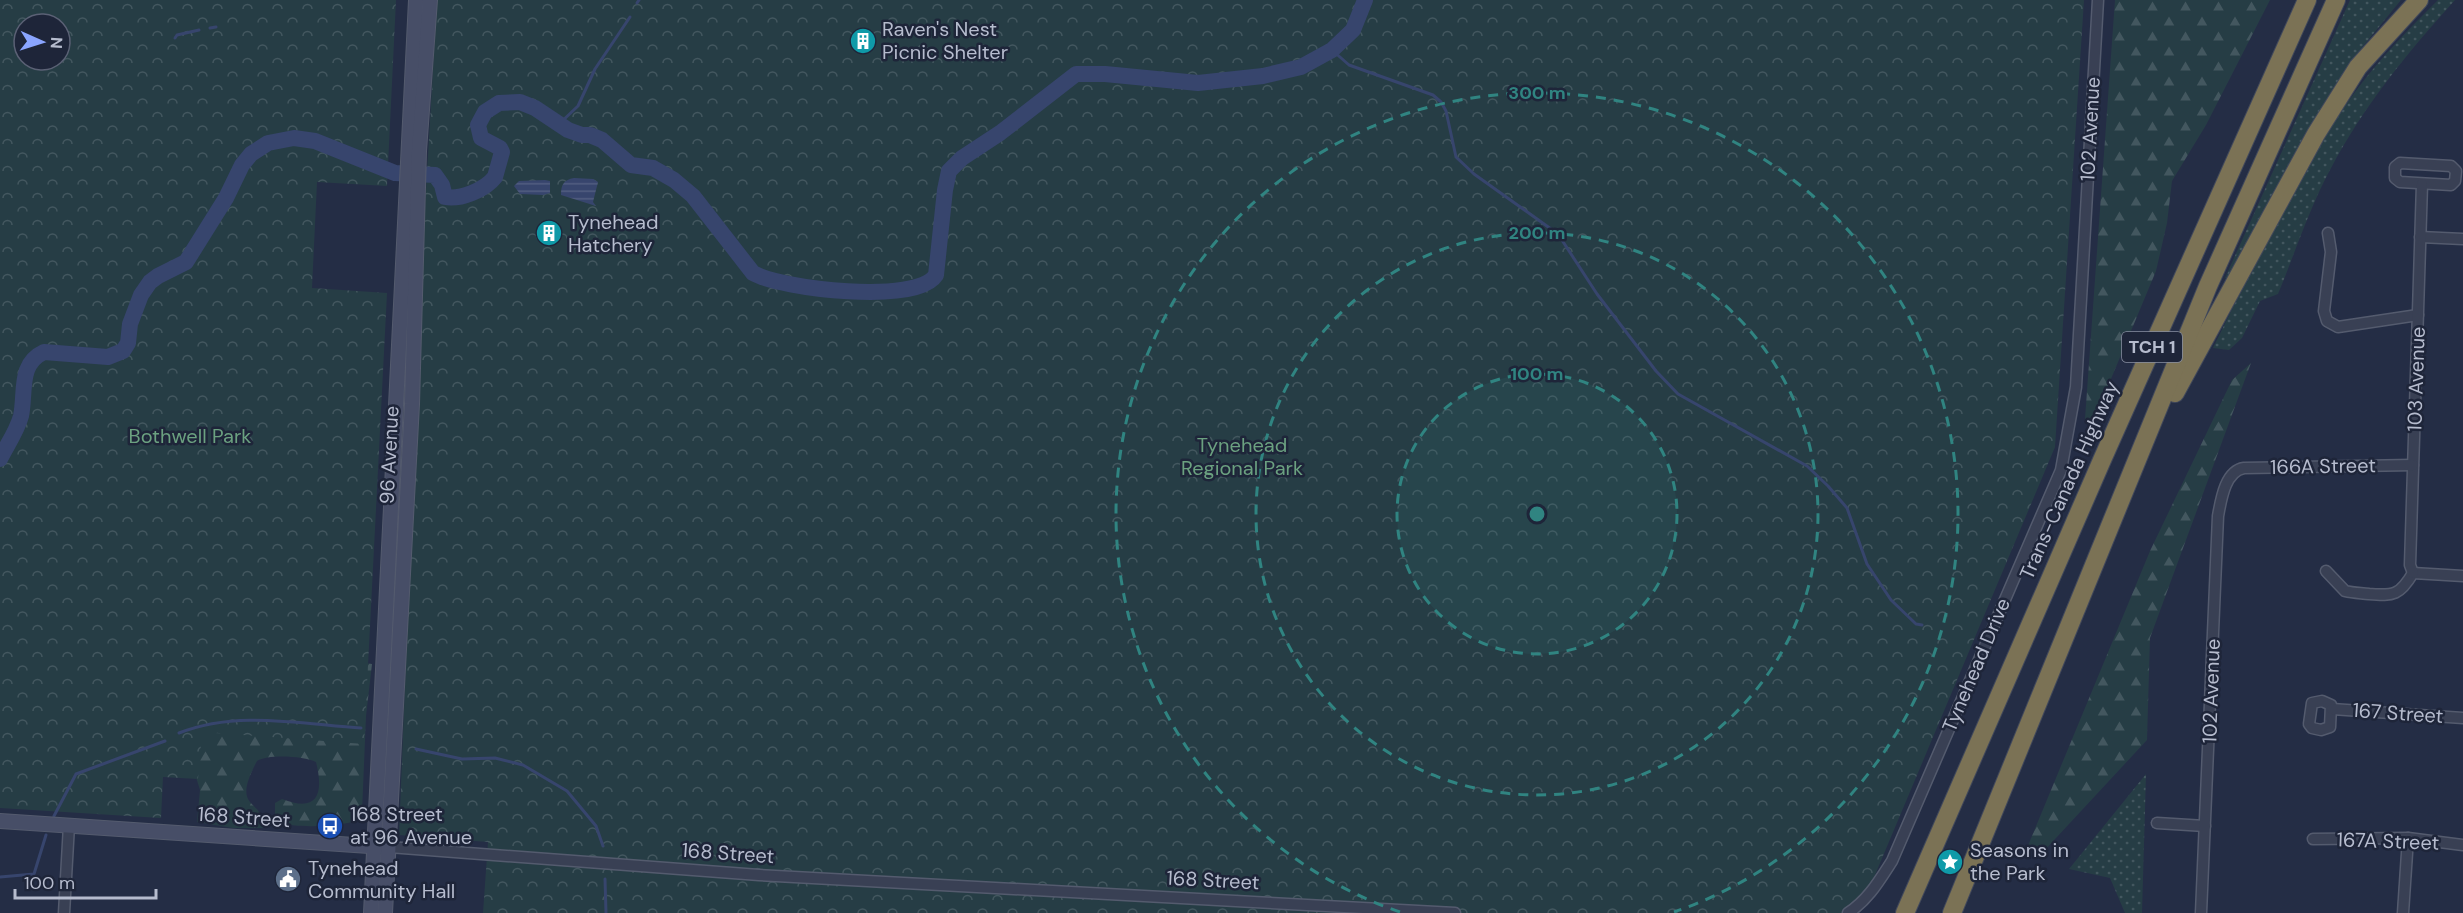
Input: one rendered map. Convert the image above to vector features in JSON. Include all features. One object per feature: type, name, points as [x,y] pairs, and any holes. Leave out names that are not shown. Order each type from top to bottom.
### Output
[{"type":"highway","name":"Trans-Canada Highway","points":[[1905,913],[2102,460],[2307,0]]},
{"type":"highway","name":"TCH 1","points":[[1952,913],[2208,286],[2336,0]]},
{"type":"highway","points":[[2132,470],[2316,134],[2358,68],[2419,0]]},
{"type":"main road","name":"96 Avenue","points":[[385,913],[382,847],[414,150],[416,0]]},
{"type":"main road","name":"96 Avenue","points":[[414,150],[430,0]]},
{"type":"main road","name":"168 Street","points":[[0,821],[382,847]]},
{"type":"main road","name":"96 Avenue","points":[[371,913],[382,847]]},
{"type":"street","name":"102 Avenue","points":[[2082,258],[2098,0]]},
{"type":"street","points":[[2400,163],[2454,168],[2455,181],[2451,185],[2422,184],[2397,181],[2396,167],[2400,163]]},
{"type":"street","name":"103 Avenue","points":[[2413,573],[2410,565],[2422,184]]},
{"type":"street","points":[[2328,233],[2331,252],[2324,311],[2327,321],[2338,327],[2418,315]]},
{"type":"street","points":[[2420,237],[2463,238]]},
{"type":"street","name":"Tynehead Drive","points":[[1848,913],[1873,891],[1892,861],[2061,470],[2076,387],[2082,258]]},
{"type":"street","name":"166A Street","points":[[2234,472],[2244,468],[2414,465]]},
{"type":"street","name":"102 Avenue","points":[[2202,913],[2218,516],[2224,490],[2234,472]]},
{"type":"street","points":[[2326,571],[2345,591],[2384,595],[2401,590],[2413,573],[2463,576]]},
{"type":"street","name":"167 Street","points":[[2332,709],[2463,718]]},
{"type":"street","points":[[2157,823],[2205,826]]},
{"type":"street","points":[[64,913],[69,825]]},
{"type":"street","points":[[2403,913],[2408,838]]},
{"type":"street","name":"167A Street","points":[[2313,839],[2408,838],[2463,845]]},
{"type":"street","name":"168 Street","points":[[382,847],[771,876],[1455,913]]},
{"type":"green space","name":"Bothwell Park","points":[[0,0],[396,0],[387,186],[317,182],[312,288],[387,293],[364,744],[202,732],[198,779],[163,777],[161,818],[0,808]]},
{"type":"green space","name":"Tynehead Regional Park","points":[[437,0],[2084,0],[2055,447],[1859,913],[483,913],[488,842],[399,835],[422,259]]},
{"type":"green space","points":[[2115,0],[2270,0],[2206,125],[2172,181],[2167,223],[2156,271],[2093,422],[2085,419]]},
{"type":"green space","points":[[2350,0],[2401,0],[2351,61],[2327,99],[2285,172],[2228,280],[2225,278]]},
{"type":"green space","points":[[2438,0],[2455,0],[2371,102],[2343,147],[2315,200],[2278,294],[2260,301],[2242,338],[2229,350],[2213,348],[2280,215],[2316,150],[2358,88]]},
{"type":"green space","points":[[2251,363],[2150,638],[2147,740],[2043,852],[2027,848],[2150,551],[2232,380]]},
{"type":"green space","points":[[365,663],[372,664],[366,716],[362,812],[359,820],[318,826],[278,823],[275,818],[275,803],[282,799],[294,803],[311,802],[316,798],[319,783],[316,762],[303,758],[277,757],[257,761],[246,789],[247,797],[262,818],[263,828],[233,828],[197,822],[200,790],[196,777],[198,711]]},
{"type":"green space","points":[[2146,774],[2142,913],[2125,913],[2110,878],[2069,869]]},
{"type":"water","points":[[574,178],[593,179],[598,182],[593,202],[596,206],[561,195],[564,183]]},
{"type":"water","points":[[519,181],[550,181],[550,193],[543,195],[520,194],[514,186]]},
{"type":"waterway","points":[[0,459],[21,416],[25,380],[30,364],[44,352],[108,357],[123,351],[128,343],[130,324],[141,295],[150,282],[186,262],[226,198],[242,165],[251,154],[268,143],[294,138],[315,141],[395,173],[435,175],[442,185],[445,197],[458,197],[479,190],[495,177],[502,152],[500,148],[481,138],[478,125],[485,112],[499,103],[520,102],[535,108],[568,130],[602,140],[631,165],[653,168],[674,180],[693,196],[753,273],[768,279],[818,289],[877,292],[903,290],[924,284],[936,275],[949,171],[962,158],[1000,133],[1076,74],[1105,74],[1198,83],[1263,76],[1301,67],[1332,50],[1353,30],[1365,0]]},
{"type":"waterway","points":[[558,125],[578,106],[595,69],[630,17]]},
{"type":"waterway","points":[[210,28],[216,27]]},
{"type":"waterway","points":[[175,38],[177,35],[199,30]]},
{"type":"waterway","points":[[1332,50],[1349,65],[1433,95],[1441,102],[1446,111],[1456,157],[1474,174],[1558,234],[1597,294],[1656,371],[1678,394],[1807,466],[1828,486],[1847,508],[1867,564],[1891,600],[1916,624],[1922,625]]},
{"type":"waterway","points":[[179,733],[201,726],[246,720],[361,728]]},
{"type":"waterway","points":[[54,816],[76,774],[165,741]]},
{"type":"waterway","points":[[416,749],[462,759],[495,758],[523,765],[567,791],[596,826],[603,846]]},
{"type":"waterway","points":[[0,877],[34,874],[46,835]]},
{"type":"waterway","points":[[605,879],[606,913]]},
{"type":"place","name":"Raven's Nest Picnic Shelter","points":[[863,41]]},
{"type":"place","name":"Tynehead Hatchery","points":[[549,233]]},
{"type":"place","name":"168 Street at 96 Avenue","points":[[330,826]]},
{"type":"place","name":"Seasons in the Park","points":[[1950,862]]},
{"type":"place","name":"Tynehead Community Hall","points":[[288,879]]}]
